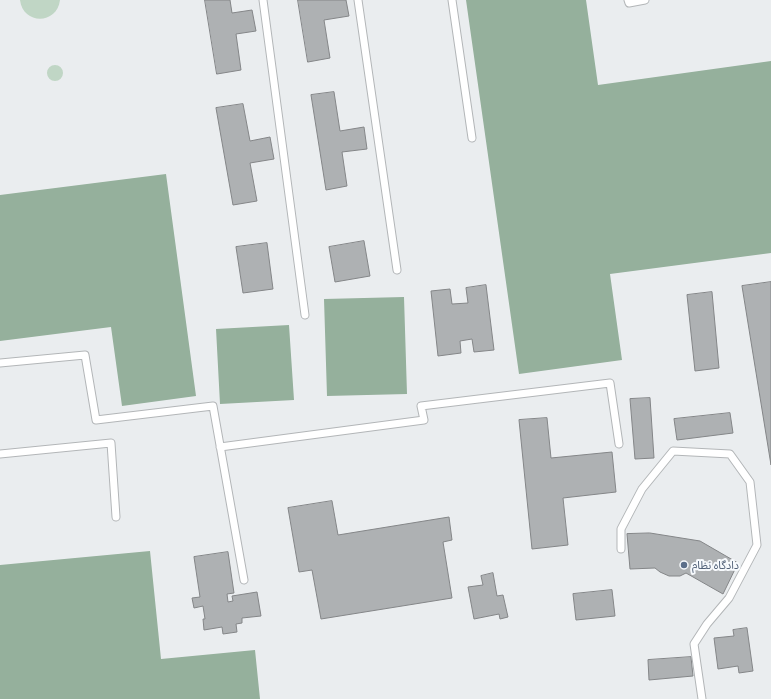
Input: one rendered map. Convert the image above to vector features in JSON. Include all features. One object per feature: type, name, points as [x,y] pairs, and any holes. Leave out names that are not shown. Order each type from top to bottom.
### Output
[{"type":"lane","points":[[263,0],[305,315]]},
{"type":"lane","points":[[358,0],[397,270]]},
{"type":"lane","points":[[452,0],[472,138]]},
{"type":"lane","points":[[628,0],[629,3],[645,0]]},
{"type":"lane","points":[[0,363],[85,356],[96,420],[213,406],[244,580]]},
{"type":"lane","points":[[220,447],[424,420],[421,406],[610,383],[619,444]]},
{"type":"lane","points":[[0,454],[111,443],[116,516]]},
{"type":"lane","points":[[620,549],[620,528],[642,489],[673,451],[730,454],[750,482],[757,545],[729,598],[707,624],[694,644],[702,699]]},
{"type":"green space","points":[[20,0],[60,0],[58,8],[53,14],[47,18],[40,19],[33,18],[27,14],[22,8]]},
{"type":"green space","points":[[466,0],[586,0],[598,85],[771,61],[771,253],[610,274],[622,360],[519,374]]},
{"type":"green space","points":[[55,65],[61,67],[63,73],[61,79],[55,81],[49,79],[47,73],[49,67]]},
{"type":"green space","points":[[166,174],[196,396],[122,406],[111,327],[0,341],[0,195]]},
{"type":"green space","points":[[404,297],[407,394],[327,396],[324,299]]},
{"type":"green space","points":[[289,325],[294,400],[220,404],[216,329]]},
{"type":"green space","points":[[150,551],[161,659],[255,650],[260,699],[0,699],[0,565]]},
{"type":"building","points":[[205,0],[230,0],[232,13],[252,10],[256,31],[236,34],[241,70],[217,74]]},
{"type":"building","points":[[298,0],[346,0],[349,16],[324,20],[330,58],[308,62]]},
{"type":"building","points":[[334,92],[340,131],[364,127],[367,149],[342,152],[347,186],[326,190],[311,95]]},
{"type":"building","points":[[243,104],[250,141],[270,137],[274,159],[250,163],[257,201],[233,205],[216,108]]},
{"type":"building","points":[[364,241],[370,276],[335,282],[329,247]]},
{"type":"building","points":[[267,243],[273,289],[243,293],[236,247]]},
{"type":"building","points":[[771,282],[771,465],[742,286]]},
{"type":"building","points":[[486,285],[494,350],[474,352],[472,339],[460,341],[461,353],[438,356],[431,291],[450,289],[452,304],[468,303],[466,288]]},
{"type":"building","points":[[712,292],[719,368],[695,371],[687,295]]},
{"type":"building","points":[[650,398],[654,458],[635,459],[630,399]]},
{"type":"building","points":[[730,413],[733,433],[677,440],[674,419]]},
{"type":"building","points":[[547,418],[551,458],[612,452],[616,492],[563,498],[568,545],[532,549],[519,420]]},
{"type":"building","points":[[332,501],[338,535],[449,517],[452,540],[443,542],[452,598],[321,619],[312,570],[299,572],[288,508]]},
{"type":"building","name":"دادگاه نظام","points":[[650,533],[700,541],[738,563],[723,594],[686,573],[680,576],[669,576],[655,568],[630,569],[627,534]]},
{"type":"building","points":[[228,552],[234,593],[227,594],[228,602],[233,601],[232,596],[257,592],[261,616],[242,618],[242,623],[236,624],[237,632],[223,634],[222,627],[204,630],[203,619],[205,619],[203,606],[194,608],[192,598],[200,597],[194,557]]},
{"type":"building","points":[[493,573],[497,596],[503,595],[508,617],[500,619],[499,614],[474,619],[468,587],[483,585],[481,576]]},
{"type":"building","points":[[612,590],[615,616],[576,620],[573,594]]},
{"type":"building","points":[[747,628],[753,671],[739,673],[738,666],[718,669],[714,638],[734,636],[733,630]]},
{"type":"building","points":[[691,657],[693,676],[649,680],[648,660]]},
{"type":"place","name":"دادگاه نظام","points":[[684,565]]}]
